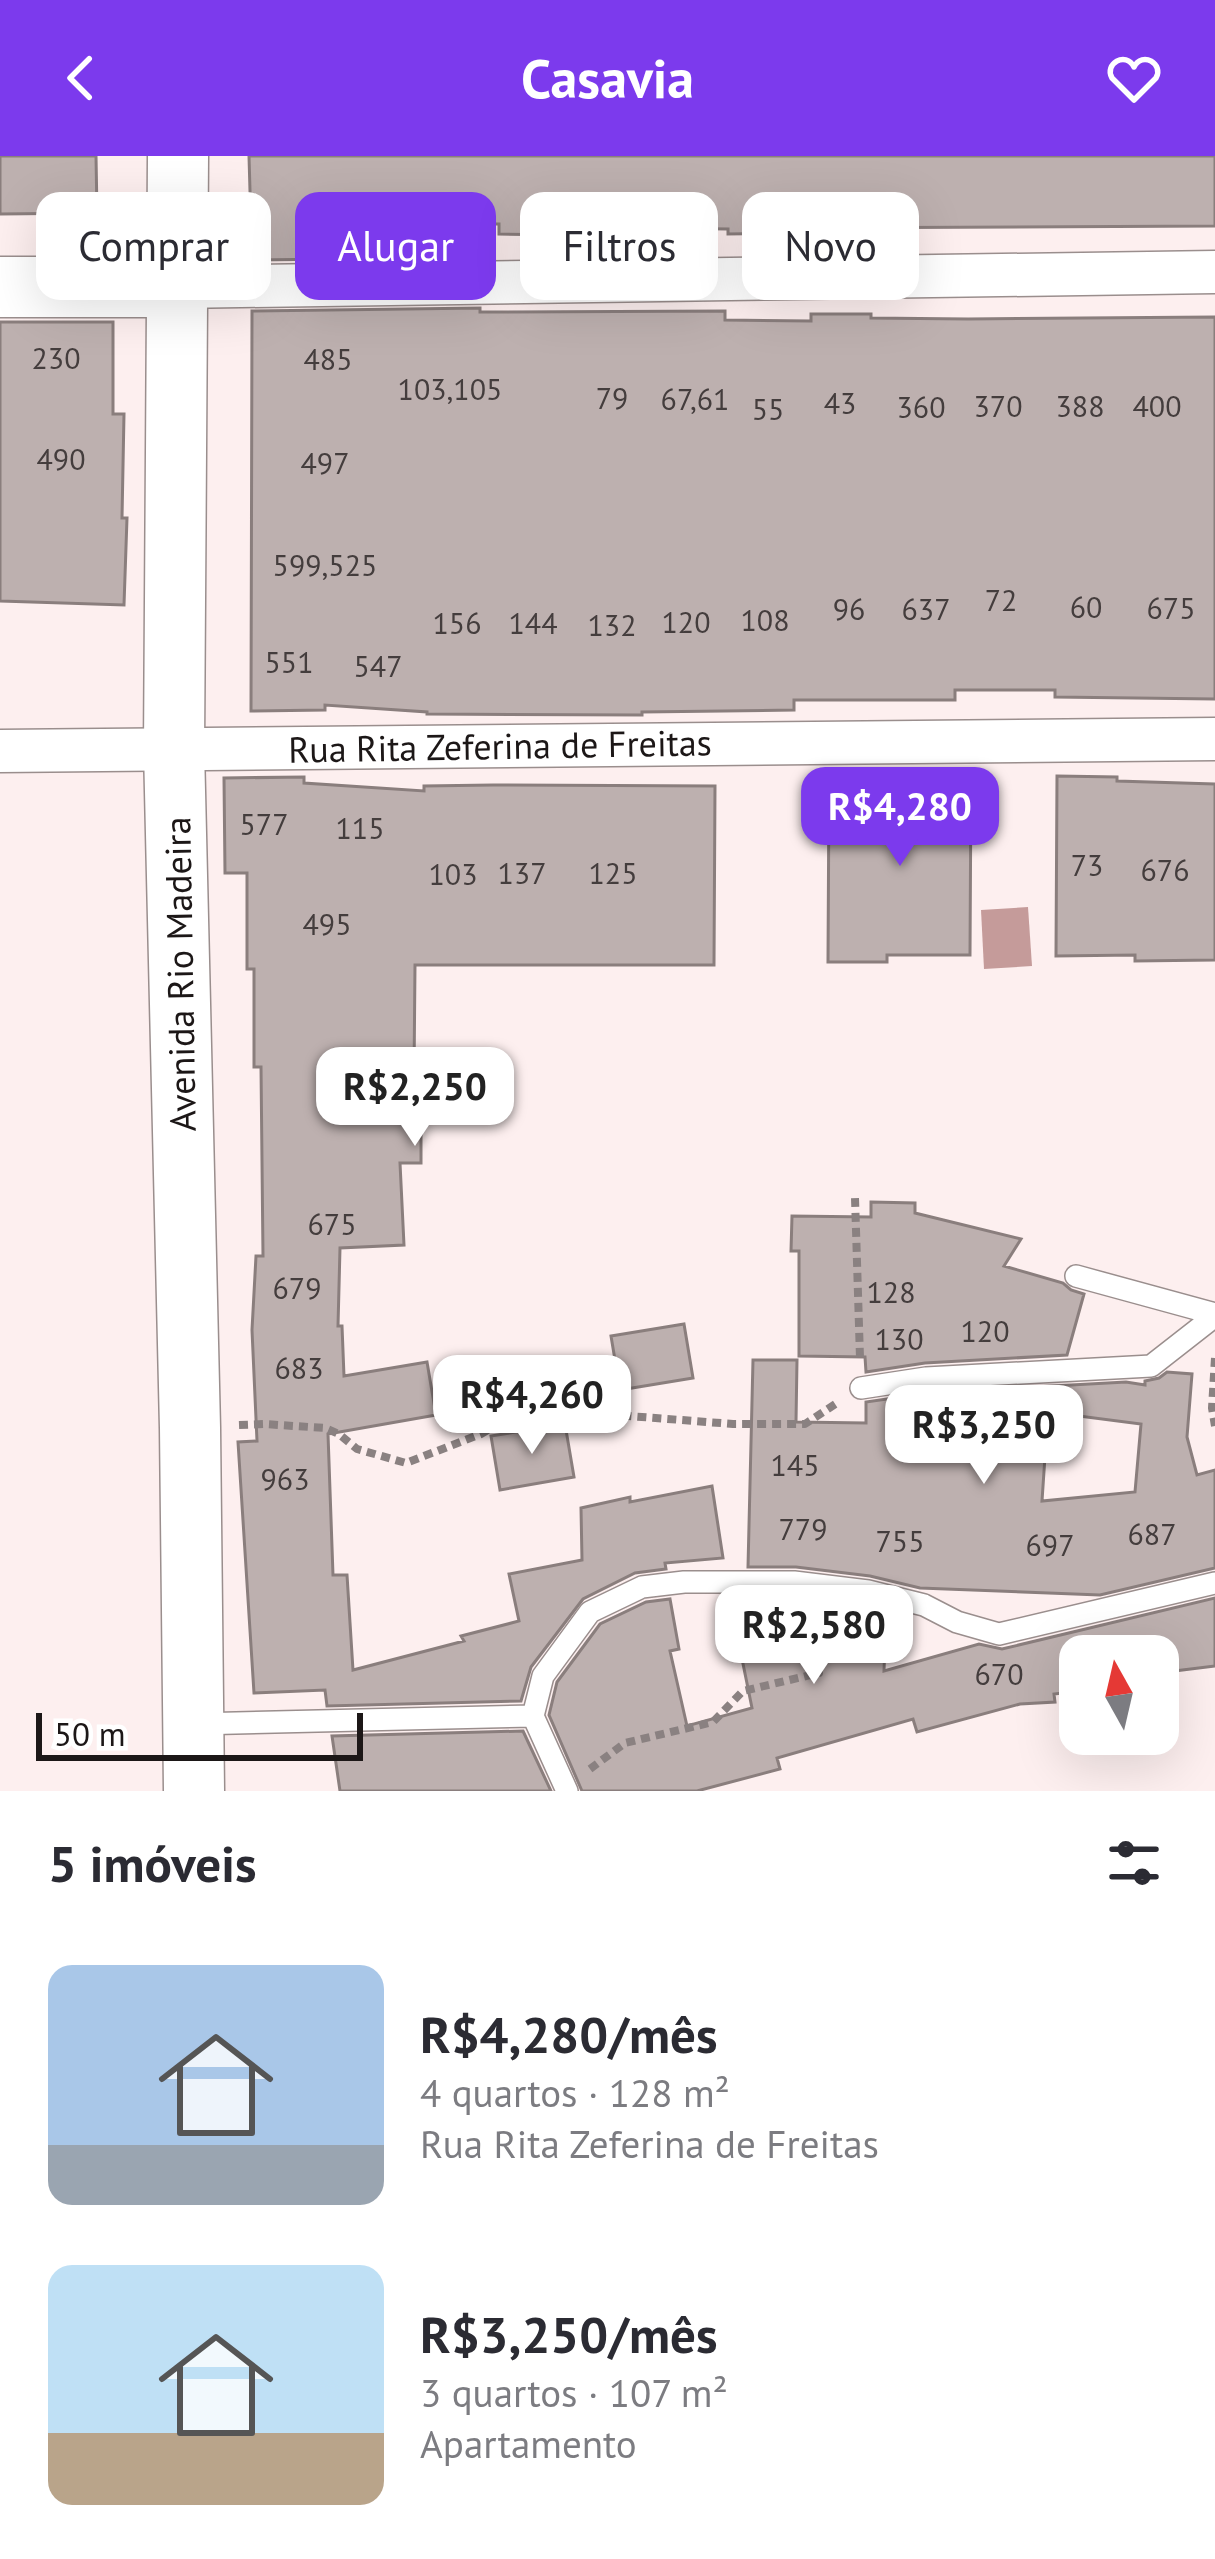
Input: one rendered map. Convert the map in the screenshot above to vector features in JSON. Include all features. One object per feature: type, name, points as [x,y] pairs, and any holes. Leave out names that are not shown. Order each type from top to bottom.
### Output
[{"type":"main road","name":"Avenida Rio Madeira","points":[[178,156],[178,192]]},
{"type":"main road","points":[[0,287],[36,287]]},
{"type":"main road","name":"Avenida Rio Madeira","points":[[178,300],[174,749],[194,1791]]},
{"type":"street","points":[[271,286],[1215,272]]},
{"type":"street","name":"Rua Rita Zeferina de Freitas","points":[[0,751],[1215,740]]},
{"type":"lane","points":[[1076,1276],[1215,1315]]},
{"type":"lane","points":[[861,1388],[926,1378],[1151,1366],[1215,1315]]},
{"type":"lane","points":[[565,1789],[533,1716],[543,1676],[590,1612],[642,1588],[684,1582],[794,1582],[868,1591],[924,1605],[957,1622],[999,1634],[1215,1582]]},
{"type":"lane","points":[[194,1724],[533,1716]]},
{"type":"path","points":[[190,1428],[264,1424],[325,1428],[357,1449],[406,1463],[482,1434],[525,1408],[733,1424],[805,1424],[861,1388],[855,1198]]},
{"type":"path","points":[[1215,1351],[1215,1426]]},
{"type":"path","points":[[565,1789],[625,1743],[713,1722],[743,1690],[820,1672],[817,1654],[957,1622]]},
{"type":"shaded area","points":[[1028,907],[1032,966],[984,969],[981,910]]},
{"type":"building","points":[[0,156],[96,156],[97,192],[36,192],[36,214],[0,214]]},
{"type":"building","points":[[249,156],[1215,156],[1215,226],[919,227],[919,192],[742,192],[742,234],[728,234],[728,229],[718,229],[718,192],[520,192],[520,234],[499,234],[496,192],[295,192],[295,259],[271,260],[271,192],[250,192]]},
{"type":"building","points":[[480,308],[480,312],[725,311],[725,320],[811,321],[811,314],[968,319],[1215,317],[1215,699],[955,690],[955,700],[794,700],[794,710],[642,715],[427,714],[325,705],[325,710],[251,711],[252,311]]},
{"type":"building","points":[[0,322],[113,322],[113,414],[124,414],[124,605],[0,601]]},
{"type":"building","points":[[911,776],[971,776],[970,955],[887,955],[887,962],[828,962],[829,783],[911,784]]},
{"type":"building","points":[[1057,776],[1215,784],[1215,960],[1056,956]]},
{"type":"building","points":[[304,777],[304,783],[424,791],[424,786],[715,786],[714,965],[415,965],[414,1076],[421,1076],[421,1163],[400,1163],[404,1245],[340,1248],[338,1326],[342,1326],[344,1376],[427,1362],[436,1415],[328,1434],[333,1575],[347,1575],[353,1670],[464,1641],[461,1636],[519,1621],[509,1574],[582,1560],[581,1508],[712,1486],[723,1558],[665,1563],[666,1569],[635,1573],[583,1599],[531,1667],[521,1701],[327,1706],[325,1690],[254,1693],[238,1442],[257,1441],[252,1330],[256,1256],[263,1256],[261,1067],[254,1067],[247,873],[225,873],[224,778]]},
{"type":"building","points":[[871,1202],[915,1203],[915,1213],[1021,1239],[1004,1266],[1084,1294],[1067,1355],[925,1363],[866,1372],[865,1357],[799,1356],[799,1251],[791,1251],[792,1216],[871,1217]]},
{"type":"building","points":[[684,1324],[693,1378],[620,1390],[611,1336]]},
{"type":"building","points":[[753,1360],[797,1360],[796,1422],[866,1423],[866,1402],[928,1393],[1126,1382],[1145,1385],[1167,1372],[1192,1374],[1187,1437],[1197,1475],[1215,1470],[1215,1568],[1100,1595],[920,1588],[870,1576],[748,1567]],"holes":[[[1048,1412],[1141,1424],[1135,1492],[1042,1501]]]},
{"type":"building","points":[[565,1424],[574,1477],[500,1490],[491,1436]]},
{"type":"building","points":[[744,1597],[793,1597],[886,1611],[884,1671],[979,1644],[1002,1649],[1059,1635],[1059,1693],[1054,1694],[1055,1702],[1020,1704],[917,1732],[913,1719],[777,1758],[780,1769],[697,1791],[582,1791],[549,1715],[557,1682],[600,1624],[646,1602],[670,1599],[679,1649],[670,1651],[687,1726],[752,1708],[738,1639],[746,1637]]},
{"type":"building","points":[[1215,1598],[1215,1666],[1179,1670],[1179,1635],[1060,1635]]},
{"type":"building","points":[[523,1731],[551,1791],[340,1791],[332,1736]]}]
